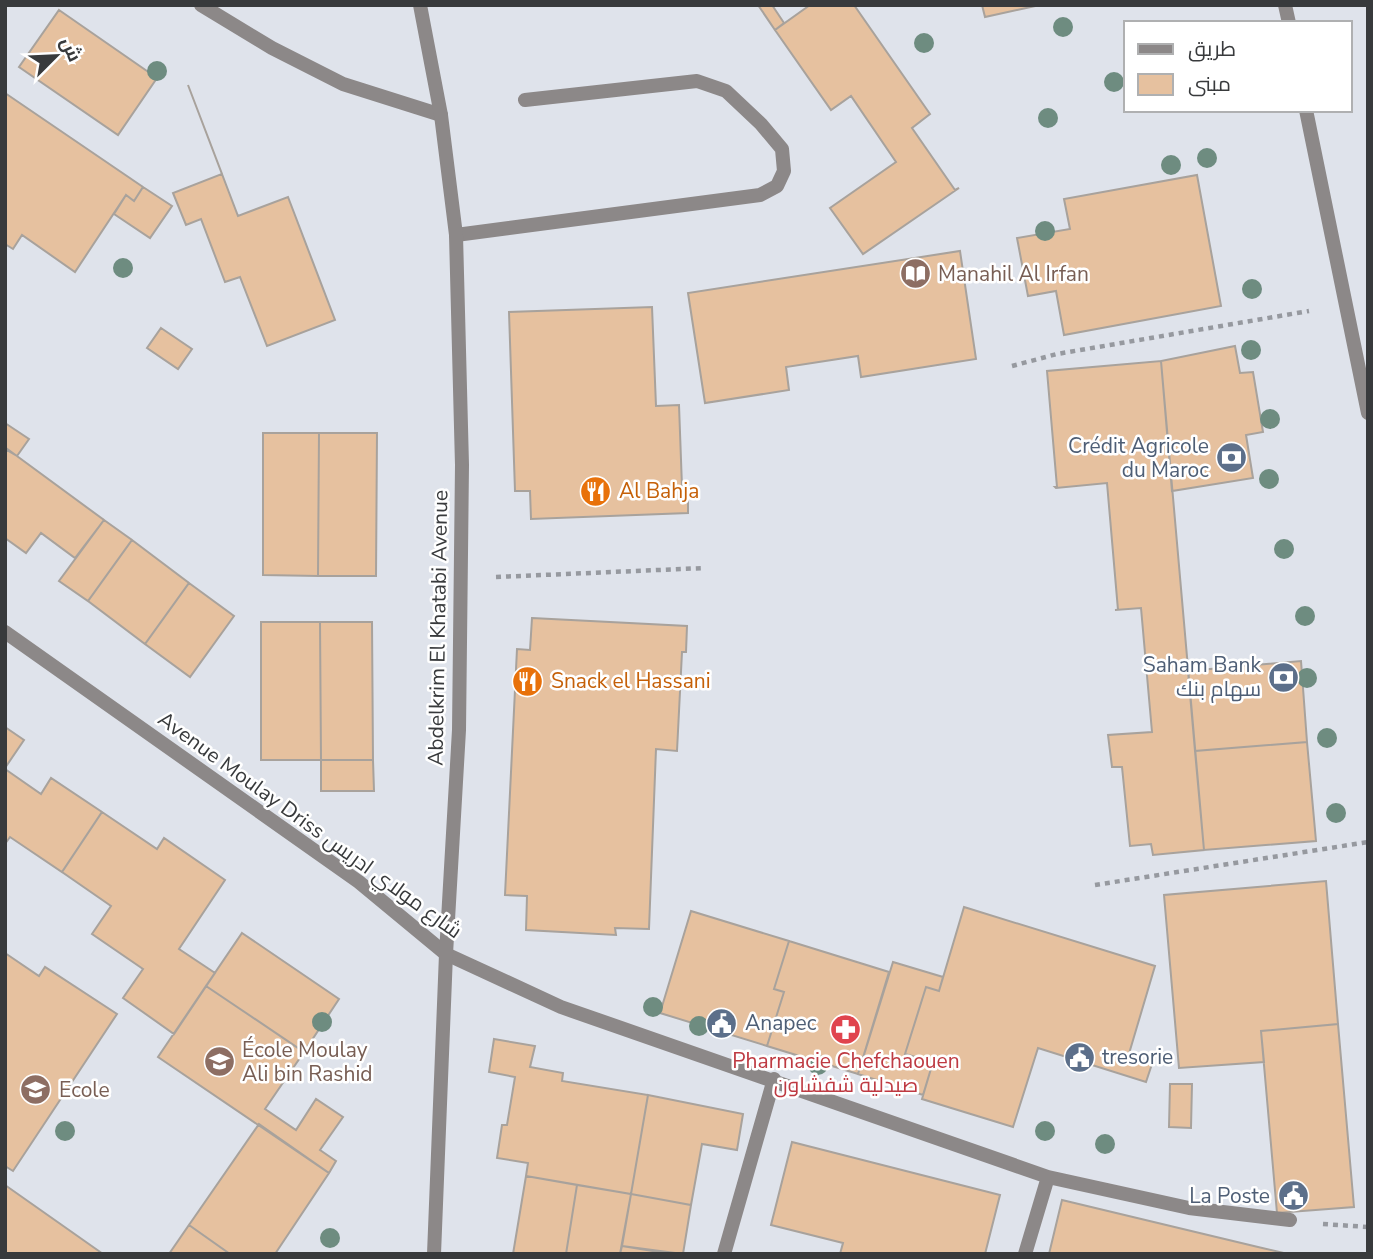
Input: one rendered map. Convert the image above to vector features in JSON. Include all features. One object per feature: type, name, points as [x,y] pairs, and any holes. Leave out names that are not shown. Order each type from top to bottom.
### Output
[{"type":"street","points":[[201,5],[272,48],[343,84],[441,115]]},
{"type":"street","name":"Abdelkrim El Khatabi Avenue","points":[[421,5],[441,115],[456,235],[462,465],[459,730],[446,954],[434,1254]]},
{"type":"street","points":[[456,235],[760,195],[777,186],[784,171],[782,149],[761,124],[726,90],[697,81],[525,100]]},
{"type":"street","points":[[1306,112],[1368,413]]},
{"type":"street","name":"Avenue Moulay Driss شارع مولاي ادريس","points":[[5,632],[359,883],[446,954],[561,1007],[774,1079],[1048,1177],[1189,1208],[1290,1220]]},
{"type":"street","points":[[724,1254],[774,1079]]},
{"type":"street","points":[[1025,1254],[1048,1177]]},
{"type":"path","points":[[1012,366],[1057,354],[1280,317],[1344,303]]},
{"type":"path","points":[[460,579],[705,568]]},
{"type":"path","points":[[1095,885],[1368,842]]},
{"type":"building","points":[[758,5],[772,5],[784,23],[775,30]]},
{"type":"building","points":[[810,5],[854,5],[930,114],[912,128],[955,190],[959,188],[863,254],[830,208],[896,162],[851,96],[831,110],[775,30]]},
{"type":"building","points":[[982,5],[1040,5],[985,17]]},
{"type":"building","points":[[59,10],[157,78],[118,135],[19,67]]},
{"type":"building","points":[[5,93],[143,187],[134,201],[126,195],[75,272],[22,235],[13,249],[5,244]]},
{"type":"building","points":[[222,174],[238,216],[288,197],[335,320],[267,346],[240,277],[225,282],[201,219],[186,225],[173,193]]},
{"type":"building","points":[[1197,175],[1221,306],[1064,335],[1056,291],[1028,296],[1017,238],[1070,229],[1064,199]]},
{"type":"building","points":[[143,187],[172,206],[150,238],[114,214],[126,195],[134,201]]},
{"type":"building","points":[[960,251],[976,359],[861,377],[858,356],[786,367],[789,390],[705,403],[688,293]]},
{"type":"building","points":[[652,307],[656,406],[679,405],[682,487],[688,487],[688,513],[531,519],[530,491],[515,491],[509,312]]},
{"type":"building","points":[[161,328],[192,349],[178,369],[147,348]]},
{"type":"building","points":[[1235,346],[1240,373],[1253,372],[1263,432],[1246,435],[1253,478],[1172,491],[1161,361]]},
{"type":"building","points":[[1161,361],[1204,850],[1153,855],[1151,844],[1130,846],[1122,767],[1112,767],[1108,735],[1152,732],[1141,608],[1118,610],[1107,483],[1055,487],[1047,371]]},
{"type":"building","points":[[5,423],[29,439],[17,456],[5,449]]},
{"type":"building","points":[[263,433],[319,433],[318,576],[263,575]]},
{"type":"building","points":[[319,433],[377,433],[376,576],[318,576]]},
{"type":"building","points":[[6,448],[104,520],[75,558],[41,533],[26,553],[5,538]]},
{"type":"building","points":[[104,520],[132,540],[88,601],[59,581]]},
{"type":"building","points":[[132,540],[189,583],[145,644],[88,601]]},
{"type":"building","points":[[189,583],[234,616],[190,677],[145,644]]},
{"type":"building","points":[[532,618],[687,626],[686,652],[682,652],[677,751],[656,749],[649,929],[615,928],[616,935],[526,930],[527,896],[505,895],[517,649],[530,650]]},
{"type":"building","points":[[261,622],[320,622],[321,760],[261,760]]},
{"type":"building","points":[[320,622],[372,622],[373,760],[321,760]]},
{"type":"building","points":[[1301,661],[1307,742],[1195,751],[1188,671]]},
{"type":"building","points":[[5,727],[24,740],[5,768]]},
{"type":"building","points":[[1307,742],[1316,841],[1204,850],[1195,751]]},
{"type":"building","points":[[321,760],[373,760],[374,791],[321,791]]},
{"type":"building","points":[[5,769],[41,794],[51,778],[102,812],[62,872],[10,837],[5,844]]},
{"type":"building","points":[[102,812],[157,849],[164,838],[225,880],[179,949],[215,973],[174,1034],[123,998],[143,969],[92,934],[111,906],[62,872]]},
{"type":"building","points":[[1326,881],[1338,1024],[1261,1031],[1264,1062],[1179,1068],[1164,895]]},
{"type":"building","points":[[964,907],[1155,966],[1128,1057],[1152,1064],[1146,1082],[1038,1048],[1013,1127],[922,1099],[933,1062],[905,1054],[926,987],[939,991]]},
{"type":"building","points":[[691,911],[789,941],[774,989],[784,992],[767,1046],[660,1013]]},
{"type":"building","points":[[242,933],[339,999],[304,1052],[206,986]]},
{"type":"building","points":[[789,941],[889,972],[858,1074],[767,1046],[784,992],[774,989]]},
{"type":"building","name":"Ecole","points":[[5,953],[39,976],[45,967],[117,1014],[13,1171],[5,1166]]},
{"type":"building","points":[[893,962],[943,977],[939,991],[926,987],[905,1054],[933,1062],[923,1095],[858,1074]]},
{"type":"building","points":[[206,986],[304,1052],[265,1109],[296,1130],[316,1099],[343,1117],[320,1150],[336,1161],[329,1173],[158,1057]]},
{"type":"building","points":[[1338,1024],[1354,1207],[1277,1213],[1261,1031]]},
{"type":"building","points":[[494,1039],[535,1046],[530,1067],[563,1073],[562,1081],[648,1095],[631,1194],[526,1176],[528,1163],[497,1158],[502,1125],[507,1125],[515,1077],[489,1072]]},
{"type":"building","points":[[1170,1084],[1192,1084],[1191,1128],[1169,1127]]},
{"type":"building","points":[[648,1095],[743,1114],[737,1150],[702,1144],[691,1205],[631,1194]]},
{"type":"building","points":[[259,1124],[329,1173],[275,1254],[230,1254],[189,1225]]},
{"type":"building","points":[[792,1142],[1000,1195],[985,1254],[840,1254],[843,1243],[771,1225]]},
{"type":"building","points":[[526,1176],[577,1185],[566,1254],[513,1254]]},
{"type":"building","points":[[5,1185],[103,1254],[5,1254]]},
{"type":"building","points":[[577,1185],[631,1194],[620,1254],[566,1254]]},
{"type":"building","points":[[631,1194],[691,1205],[683,1254],[622,1246]]},
{"type":"building","points":[[1062,1200],[1258,1247],[1288,1254],[1049,1254]]},
{"type":"building","points":[[189,1225],[230,1254],[169,1254]]},
{"type":"building","points":[[622,1246],[671,1254],[620,1254]]},
{"type":"place","name":"Manahil Al Irfan","points":[[915,274]]},
{"type":"place","name":"Crédit Agricole du Maroc","points":[[1232,458]]},
{"type":"place","name":"Al Bahja","points":[[596,491]]},
{"type":"place","name":"Saham Bank سهام بنك","points":[[1284,677]]},
{"type":"place","name":"Snack el Hassani","points":[[528,681]]},
{"type":"place","name":"Anapec","points":[[722,1023]]},
{"type":"place","name":"Pharmacie Chefchaouen صيدلية شفشاون","points":[[846,1029]]},
{"type":"place","name":"tresorie","points":[[1079,1057]]},
{"type":"place","name":"École Moulay Ali bin Rashid","points":[[219,1062]]},
{"type":"place","name":"Ecole","points":[[36,1090]]},
{"type":"place","name":"La Poste","points":[[1293,1196]]}]
